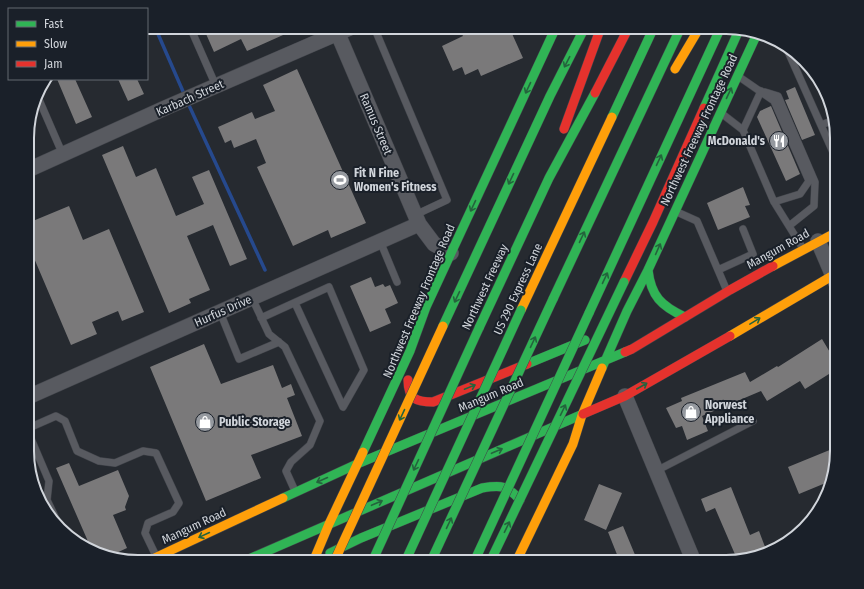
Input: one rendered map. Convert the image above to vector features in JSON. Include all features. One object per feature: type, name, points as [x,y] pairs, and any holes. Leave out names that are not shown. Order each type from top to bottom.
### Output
[{"type":"main road","name":"Northwest Freeway Frontage Road","points":[[316,555],[410,351],[426,307],[553,34]]},
{"type":"main road","points":[[337,555],[550,96],[581,34]]},
{"type":"main road","points":[[549,178],[566,122],[598,34]]},
{"type":"main road","name":"Northwest Freeway","points":[[375,555],[549,178],[609,68],[626,34]]},
{"type":"main road","name":"US 290 Express Lane","points":[[408,555],[651,34]]},
{"type":"main road","points":[[434,555],[678,34]]},
{"type":"main road","points":[[670,78],[696,34]]},
{"type":"main road","points":[[477,555],[718,34]]},
{"type":"main road","points":[[493,555],[653,222],[737,35]]},
{"type":"main road","name":"Northwest Freeway Frontage Road","points":[[519,555],[573,444],[582,416],[627,311],[648,270],[755,39]]},
{"type":"main road","points":[[641,110],[661,89]]},
{"type":"main road","name":"Mangum Road","points":[[160,555],[357,464],[632,349],[727,292],[759,267],[803,249],[830,235]]},
{"type":"main road","points":[[648,270],[649,283],[657,299],[671,310],[685,317]]},
{"type":"main road","points":[[257,555],[546,430],[582,416],[625,396],[830,280]]},
{"type":"main road","points":[[410,351],[408,388],[412,397],[421,402],[433,402],[585,340],[627,311]]},
{"type":"main road","points":[[328,555],[361,538],[482,488],[499,485],[511,490],[523,504],[532,527]]},
{"type":"main road","points":[[268,550],[274,555]]},
{"type":"street","name":"Karbach Street","points":[[34,167],[216,86],[327,34]]},
{"type":"street","name":"Ramus Street","points":[[338,34],[417,220],[434,244],[451,253]]},
{"type":"street","name":"Hurfus Drive","points":[[34,395],[380,241],[417,220]]},
{"type":"street","points":[[818,241],[830,265]]},
{"type":"street","points":[[625,396],[691,555]]},
{"type":"lane","points":[[193,34],[216,86]]},
{"type":"lane","points":[[377,34],[447,200],[417,220]]},
{"type":"lane","points":[[790,57],[830,145]]},
{"type":"lane","points":[[737,75],[774,100],[809,181],[800,194],[774,202]]},
{"type":"lane","points":[[743,130],[761,91]]},
{"type":"lane","points":[[761,91],[778,96],[815,182],[814,206],[789,226]]},
{"type":"lane","points":[[41,102],[63,155]]},
{"type":"lane","points":[[720,112],[743,130],[774,202],[803,249]]},
{"type":"lane","points":[[821,125],[829,122]]},
{"type":"lane","points":[[675,211],[696,221],[727,292]]},
{"type":"lane","points":[[743,229],[759,267]]},
{"type":"lane","points":[[380,241],[397,282]]},
{"type":"lane","points":[[718,270],[753,254]]},
{"type":"lane","points":[[261,318],[295,302],[329,287],[364,370],[343,408],[295,302]]},
{"type":"lane","points":[[252,298],[269,334],[285,346],[320,421],[310,445],[291,462],[286,471],[295,492]]},
{"type":"lane","points":[[220,312],[239,359],[279,342]]},
{"type":"lane","points":[[34,426],[56,416],[65,421],[78,451],[99,461],[115,463],[143,451],[156,453],[179,503],[173,512],[148,522],[145,533],[155,555]]},
{"type":"lane","points":[[656,471],[753,421]]},
{"type":"lane","points":[[34,446],[49,481],[47,500],[48,502]]},
{"type":"building","points":[[206,34],[285,34],[247,51],[241,39],[214,52]]},
{"type":"building","points":[[462,34],[512,34],[523,58],[481,76],[478,69],[465,75],[462,67],[453,71],[442,46],[463,36]]},
{"type":"building","points":[[297,69],[366,223],[331,238],[328,230],[293,246],[257,167],[266,163],[256,139],[234,148],[231,140],[225,143],[218,127],[252,112],[255,119],[275,111],[263,85]]},
{"type":"building","points":[[57,80],[75,80],[92,117],[76,124]]},
{"type":"building","points":[[118,80],[137,80],[144,94],[128,101]]},
{"type":"building","points":[[795,87],[815,135],[802,140],[785,100],[789,99],[786,91]]},
{"type":"building","name":"McDonald's","points":[[771,106],[800,174],[786,181],[757,117],[760,111]]},
{"type":"building","points":[[123,146],[136,177],[156,168],[176,216],[204,204],[192,177],[209,170],[247,259],[230,266],[213,225],[187,236],[210,290],[189,299],[191,303],[169,313],[102,155]]},
{"type":"building","points":[[743,187],[750,205],[745,206],[750,217],[718,230],[707,203]]},
{"type":"building","points":[[69,206],[83,240],[109,229],[144,312],[122,321],[118,311],[92,322],[97,334],[71,345],[34,258],[34,221]]},
{"type":"building","points":[[371,277],[375,287],[383,284],[385,287],[390,285],[398,303],[385,309],[391,323],[370,332],[350,286]]},
{"type":"building","points":[[822,339],[830,352],[830,373],[805,389],[800,381],[767,401],[761,391],[702,416],[708,431],[687,440],[682,426],[676,428],[666,408],[682,401],[681,398],[745,372],[750,382],[777,366],[778,367]]},
{"type":"building","name":"Public Storage","points":[[204,344],[221,384],[273,365],[282,388],[291,384],[295,395],[287,398],[302,436],[251,455],[261,478],[206,501],[150,367]]},
{"type":"building","points":[[830,450],[828,471],[824,484],[799,494],[788,467]]},
{"type":"building","points":[[69,463],[79,486],[118,470],[129,496],[125,507],[126,510],[113,515],[127,548],[118,552],[98,547],[88,542],[56,468]]},
{"type":"building","points":[[599,484],[622,493],[606,530],[584,520]]},
{"type":"building","points":[[731,487],[750,535],[759,531],[765,547],[735,555],[715,508],[706,512],[701,499]]},
{"type":"building","points":[[623,526],[635,555],[617,555],[608,532]]},
{"type":"waterway","points":[[158,34],[185,96]]},
{"type":"waterway","points":[[187,101],[265,270]]},
{"type":"traffic: fast","points":[[363,452],[410,351],[426,307],[553,34]]},
{"type":"traffic: fast","points":[[443,326],[550,96],[581,34]]},
{"type":"traffic: fast","points":[[612,117],[651,34]]},
{"type":"traffic: fast","points":[[553,299],[678,34]]},
{"type":"traffic: fast","points":[[589,313],[718,34]]},
{"type":"traffic: fast","points":[[704,108],[737,35]]},
{"type":"traffic: fast","points":[[602,368],[627,311],[648,270],[755,39]]},
{"type":"traffic: fast","points":[[479,328],[549,178],[595,93]]},
{"type":"traffic: fast","points":[[648,270],[652,287],[659,299],[670,309],[685,317]]},
{"type":"traffic: fast","points":[[493,555],[624,282]]},
{"type":"traffic: fast","points":[[434,555],[553,299]]},
{"type":"traffic: fast","points":[[408,555],[521,310]]},
{"type":"traffic: fast","points":[[477,555],[589,313]]},
{"type":"traffic: fast","points":[[375,555],[479,328]]},
{"type":"traffic: fast","points":[[527,364],[585,340]]},
{"type":"traffic: fast","points":[[283,498],[357,464],[625,352]]},
{"type":"traffic: fast","points":[[258,555],[583,414]]},
{"type":"traffic: fast","points":[[330,553],[361,538],[482,488],[494,486],[503,487],[511,491],[520,500]]},
{"type":"traffic: slow","points":[[675,69],[696,34]]},
{"type":"traffic: slow","points":[[521,310],[612,117]]},
{"type":"traffic: slow","points":[[773,266],[830,236]]},
{"type":"traffic: slow","points":[[730,336],[830,277]]},
{"type":"traffic: slow","points":[[337,555],[443,326]]},
{"type":"traffic: slow","points":[[519,555],[573,444],[582,415],[602,368]]},
{"type":"traffic: slow","points":[[316,555],[363,452]]},
{"type":"traffic: slow","points":[[161,555],[283,498]]},
{"type":"traffic: jam","points":[[564,129],[598,34]]},
{"type":"traffic: jam","points":[[595,93],[625,34]]},
{"type":"traffic: jam","points":[[624,282],[653,222],[704,108]]},
{"type":"traffic: jam","points":[[625,352],[773,266]]},
{"type":"traffic: jam","points":[[583,414],[625,396],[730,336]]},
{"type":"traffic: jam","points":[[408,380],[408,386],[411,395],[414,398],[422,401],[433,402],[527,364]]},
{"type":"place","name":"McDonald's","points":[[779,141]]},
{"type":"place","name":"Fit N Fine Women's Fitness","points":[[340,180]]},
{"type":"place","name":"Norwest Appliance","points":[[691,412]]},
{"type":"place","name":"Public Storage","points":[[205,422]]}]
